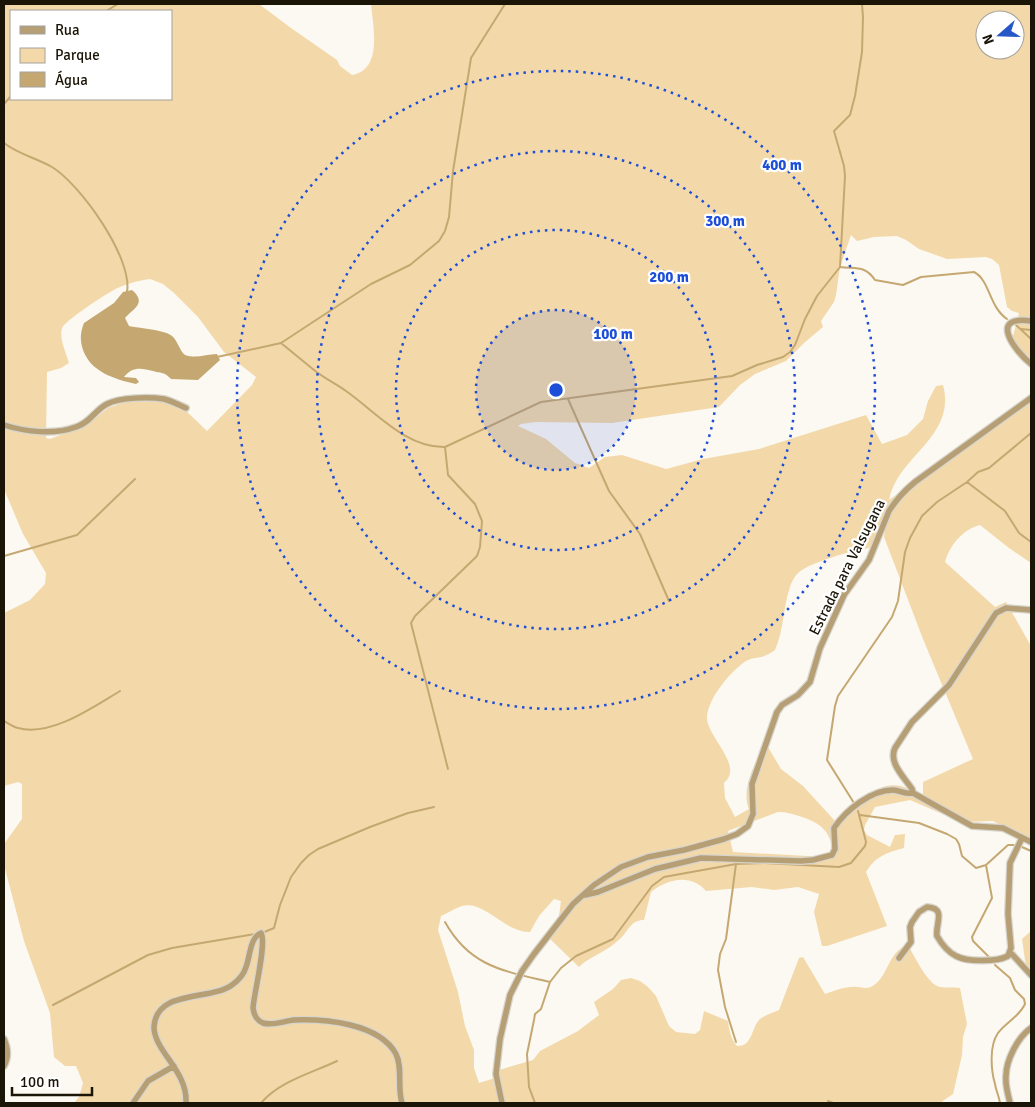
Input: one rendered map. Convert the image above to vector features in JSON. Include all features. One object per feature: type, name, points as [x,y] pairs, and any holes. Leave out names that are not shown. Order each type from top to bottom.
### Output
[{"type":"street","points":[[1031,321],[1013,321],[1009,324],[1008,330],[1015,349],[1031,364]]},
{"type":"street","name":"Estrada para Valsugana","points":[[502,1103],[497,1082],[500,1039],[510,996],[522,971],[534,954],[582,896],[628,863],[724,839],[737,834],[748,826],[753,814],[752,784],[777,712],[782,704],[798,695],[810,682],[820,648],[844,595],[869,560],[893,504],[915,482],[1031,398]]},
{"type":"street","points":[[4,425],[36,431],[75,428],[90,420],[107,404],[122,399],[164,399],[186,408]]},
{"type":"street","points":[[913,793],[894,760],[893,752],[902,736],[916,718],[949,685],[996,613],[1006,608],[1031,610]]},
{"type":"street","points":[[582,896],[598,892],[655,869],[701,858],[801,861],[827,857],[832,855],[835,849],[834,828],[847,814],[878,793],[896,790],[910,794],[913,793],[972,826],[1003,828],[1031,842]]},
{"type":"street","points":[[1022,838],[1012,857],[1008,878],[1010,952],[1031,975]]},
{"type":"street","points":[[899,958],[910,944],[910,926],[912,922],[919,912],[927,907],[938,911],[937,936],[954,955],[962,958],[994,960],[1005,958],[1010,952]]},
{"type":"street","points":[[186,1103],[185,1090],[180,1076],[155,1034],[154,1026],[158,1014],[161,1009],[171,1003],[223,990],[235,983],[246,968],[254,938],[261,933],[263,936],[262,950],[252,1008],[255,1017],[268,1024],[297,1020],[324,1022],[358,1027],[374,1033],[383,1039],[396,1054],[402,1103]]},
{"type":"street","points":[[1010,1103],[1006,1076],[1008,1064],[1024,1035],[1031,1028]]},
{"type":"street","points":[[4,1039],[8,1058],[4,1066]]},
{"type":"street","points":[[133,1103],[148,1081],[174,1066]]},
{"type":"green space","points":[[4,4],[259,4],[337,60],[340,66],[352,75],[362,71],[368,65],[372,56],[374,35],[371,4],[1031,4],[1031,364],[1018,356],[1012,348],[1011,344],[1019,313],[1007,307],[999,265],[992,259],[986,257],[947,259],[919,249],[897,236],[874,237],[857,241],[851,235],[840,267],[834,302],[821,321],[823,327],[786,361],[755,374],[740,385],[719,407],[612,423],[536,422],[518,426],[546,439],[575,463],[589,468],[605,457],[622,455],[666,469],[703,459],[759,449],[866,415],[882,444],[907,435],[923,419],[928,401],[936,386],[943,385],[945,403],[942,419],[934,433],[903,471],[894,485],[889,500],[969,438],[1000,418],[1031,394],[1031,563],[980,525],[962,534],[950,550],[945,562],[995,607],[1006,602],[1031,646],[1031,842],[993,821],[965,822],[910,800],[875,807],[865,825],[864,830],[867,835],[890,847],[895,835],[905,834],[904,848],[882,856],[866,872],[887,926],[827,946],[822,946],[814,912],[819,894],[798,887],[774,890],[752,887],[706,891],[700,885],[686,880],[671,881],[657,887],[651,892],[644,920],[633,924],[621,938],[579,967],[549,938],[558,923],[561,901],[554,899],[539,916],[530,932],[512,928],[487,912],[470,905],[459,907],[441,916],[438,930],[458,992],[465,1026],[474,1050],[474,1068],[479,1083],[498,1077],[499,1070],[533,1060],[540,1051],[578,1031],[599,1015],[594,1002],[613,989],[621,980],[631,978],[640,981],[648,987],[656,996],[669,1026],[676,1032],[695,1034],[700,1030],[704,1011],[728,1021],[733,1040],[737,1046],[749,1040],[760,1019],[779,1010],[799,958],[803,957],[825,994],[838,989],[871,987],[883,976],[896,953],[906,946],[909,947],[922,970],[935,985],[960,988],[967,1024],[963,1037],[962,1055],[953,1094],[940,1103],[74,1103],[79,1097],[83,1083],[76,1066],[65,1066],[54,1057],[50,1013],[24,941],[4,865],[4,844],[22,819],[22,784],[18,782],[4,786],[4,613],[30,600],[45,584],[46,573],[23,534],[4,489]],"holes":[[[150,279],[163,284],[198,317],[224,352],[256,377],[252,385],[207,431],[181,406],[168,401],[125,402],[108,408],[88,424],[50,439],[46,438],[47,372],[61,368],[69,363],[61,332],[65,324],[93,303],[126,285]],[[885,529],[884,537],[923,639],[973,759],[923,782],[923,797],[901,786],[883,787],[866,796],[836,822],[803,786],[781,769],[765,742],[748,784],[747,801],[749,809],[735,817],[725,798],[724,783],[729,776],[730,768],[728,760],[708,725],[707,717],[711,702],[727,678],[740,665],[748,660],[765,656],[775,650],[791,584],[797,574],[820,561],[869,548]],[[778,812],[796,815],[819,825],[827,833],[834,850],[826,857],[733,852],[728,831]]]},
{"type":"green space","points":[[1031,931],[1031,981],[1027,974],[1022,939]]},
{"type":"water","points":[[132,290],[139,302],[125,318],[129,326],[169,334],[174,338],[185,355],[217,354],[220,360],[198,380],[171,379],[163,373],[145,369],[134,369],[124,377],[136,378],[139,382],[136,384],[112,377],[97,369],[87,358],[81,343],[84,323],[114,303],[123,292]]},
{"type":"waterway","points":[[108,10],[118,4]]},
{"type":"waterway","points":[[217,357],[281,343],[371,284],[410,265],[439,241],[445,231],[449,217],[453,171],[471,58],[505,4]]},
{"type":"waterway","points":[[281,343],[318,373],[346,391],[404,435],[417,442],[445,447],[541,402],[732,376],[757,365],[783,357],[795,345],[805,319],[817,296],[840,267],[845,176],[834,131],[850,115],[855,96],[862,52],[862,4]]},
{"type":"waterway","points":[[4,104],[10,97]]},
{"type":"waterway","points":[[4,143],[52,167],[64,176],[90,205],[113,242],[122,261],[127,278],[127,292]]},
{"type":"waterway","points":[[840,267],[864,270],[875,280],[903,285],[921,277],[974,272],[983,281],[996,308],[1007,319]]},
{"type":"waterway","points":[[1016,325],[1031,339]]},
{"type":"waterway","points":[[1021,329],[1031,330]]},
{"type":"waterway","points":[[568,399],[609,491],[640,534],[669,601]]},
{"type":"waterway","points":[[854,803],[827,760],[835,706],[838,696],[892,617],[898,601],[905,552],[910,538],[922,516],[937,502],[967,482],[978,472],[989,468],[1031,433]]},
{"type":"waterway","points":[[445,447],[448,475],[475,504],[482,521],[480,547],[477,556],[415,616],[411,623],[448,769]]},
{"type":"waterway","points":[[4,556],[77,535],[135,479]]},
{"type":"waterway","points":[[967,482],[1005,511],[1019,533],[1031,542]]},
{"type":"waterway","points":[[4,721],[18,728],[31,730],[44,728],[71,719],[120,691]]},
{"type":"waterway","points":[[262,933],[274,928],[280,905],[291,877],[309,855],[318,849],[370,827],[408,813],[434,807]]},
{"type":"waterway","points":[[535,1103],[529,1087],[527,1054],[535,1014],[541,1009],[550,982],[561,968],[576,956],[613,939],[652,886],[664,877],[736,864],[764,863],[839,867],[851,863],[865,846],[866,842],[858,811]]},
{"type":"waterway","points":[[860,815],[919,823],[947,834],[956,839],[962,856],[976,868],[986,865],[1008,845],[1014,845]]},
{"type":"waterway","points":[[1022,847],[1031,851]]},
{"type":"waterway","points":[[736,864],[726,939],[720,954],[718,970],[725,1007],[736,1042]]},
{"type":"waterway","points":[[986,865],[992,898],[972,937],[973,941],[991,959]]},
{"type":"waterway","points":[[445,922],[465,949],[477,958],[503,970],[550,982]]},
{"type":"waterway","points":[[53,1005],[148,955],[172,948],[255,934]]},
{"type":"waterway","points":[[995,965],[1010,978],[1015,990],[1024,999],[1025,1004],[998,1033],[993,1044],[993,1072],[1000,1103]]},
{"type":"waterway","points":[[261,1103],[287,1083],[337,1061]]},
{"type":"waterway","points":[[828,1101],[833,1103]]}]
